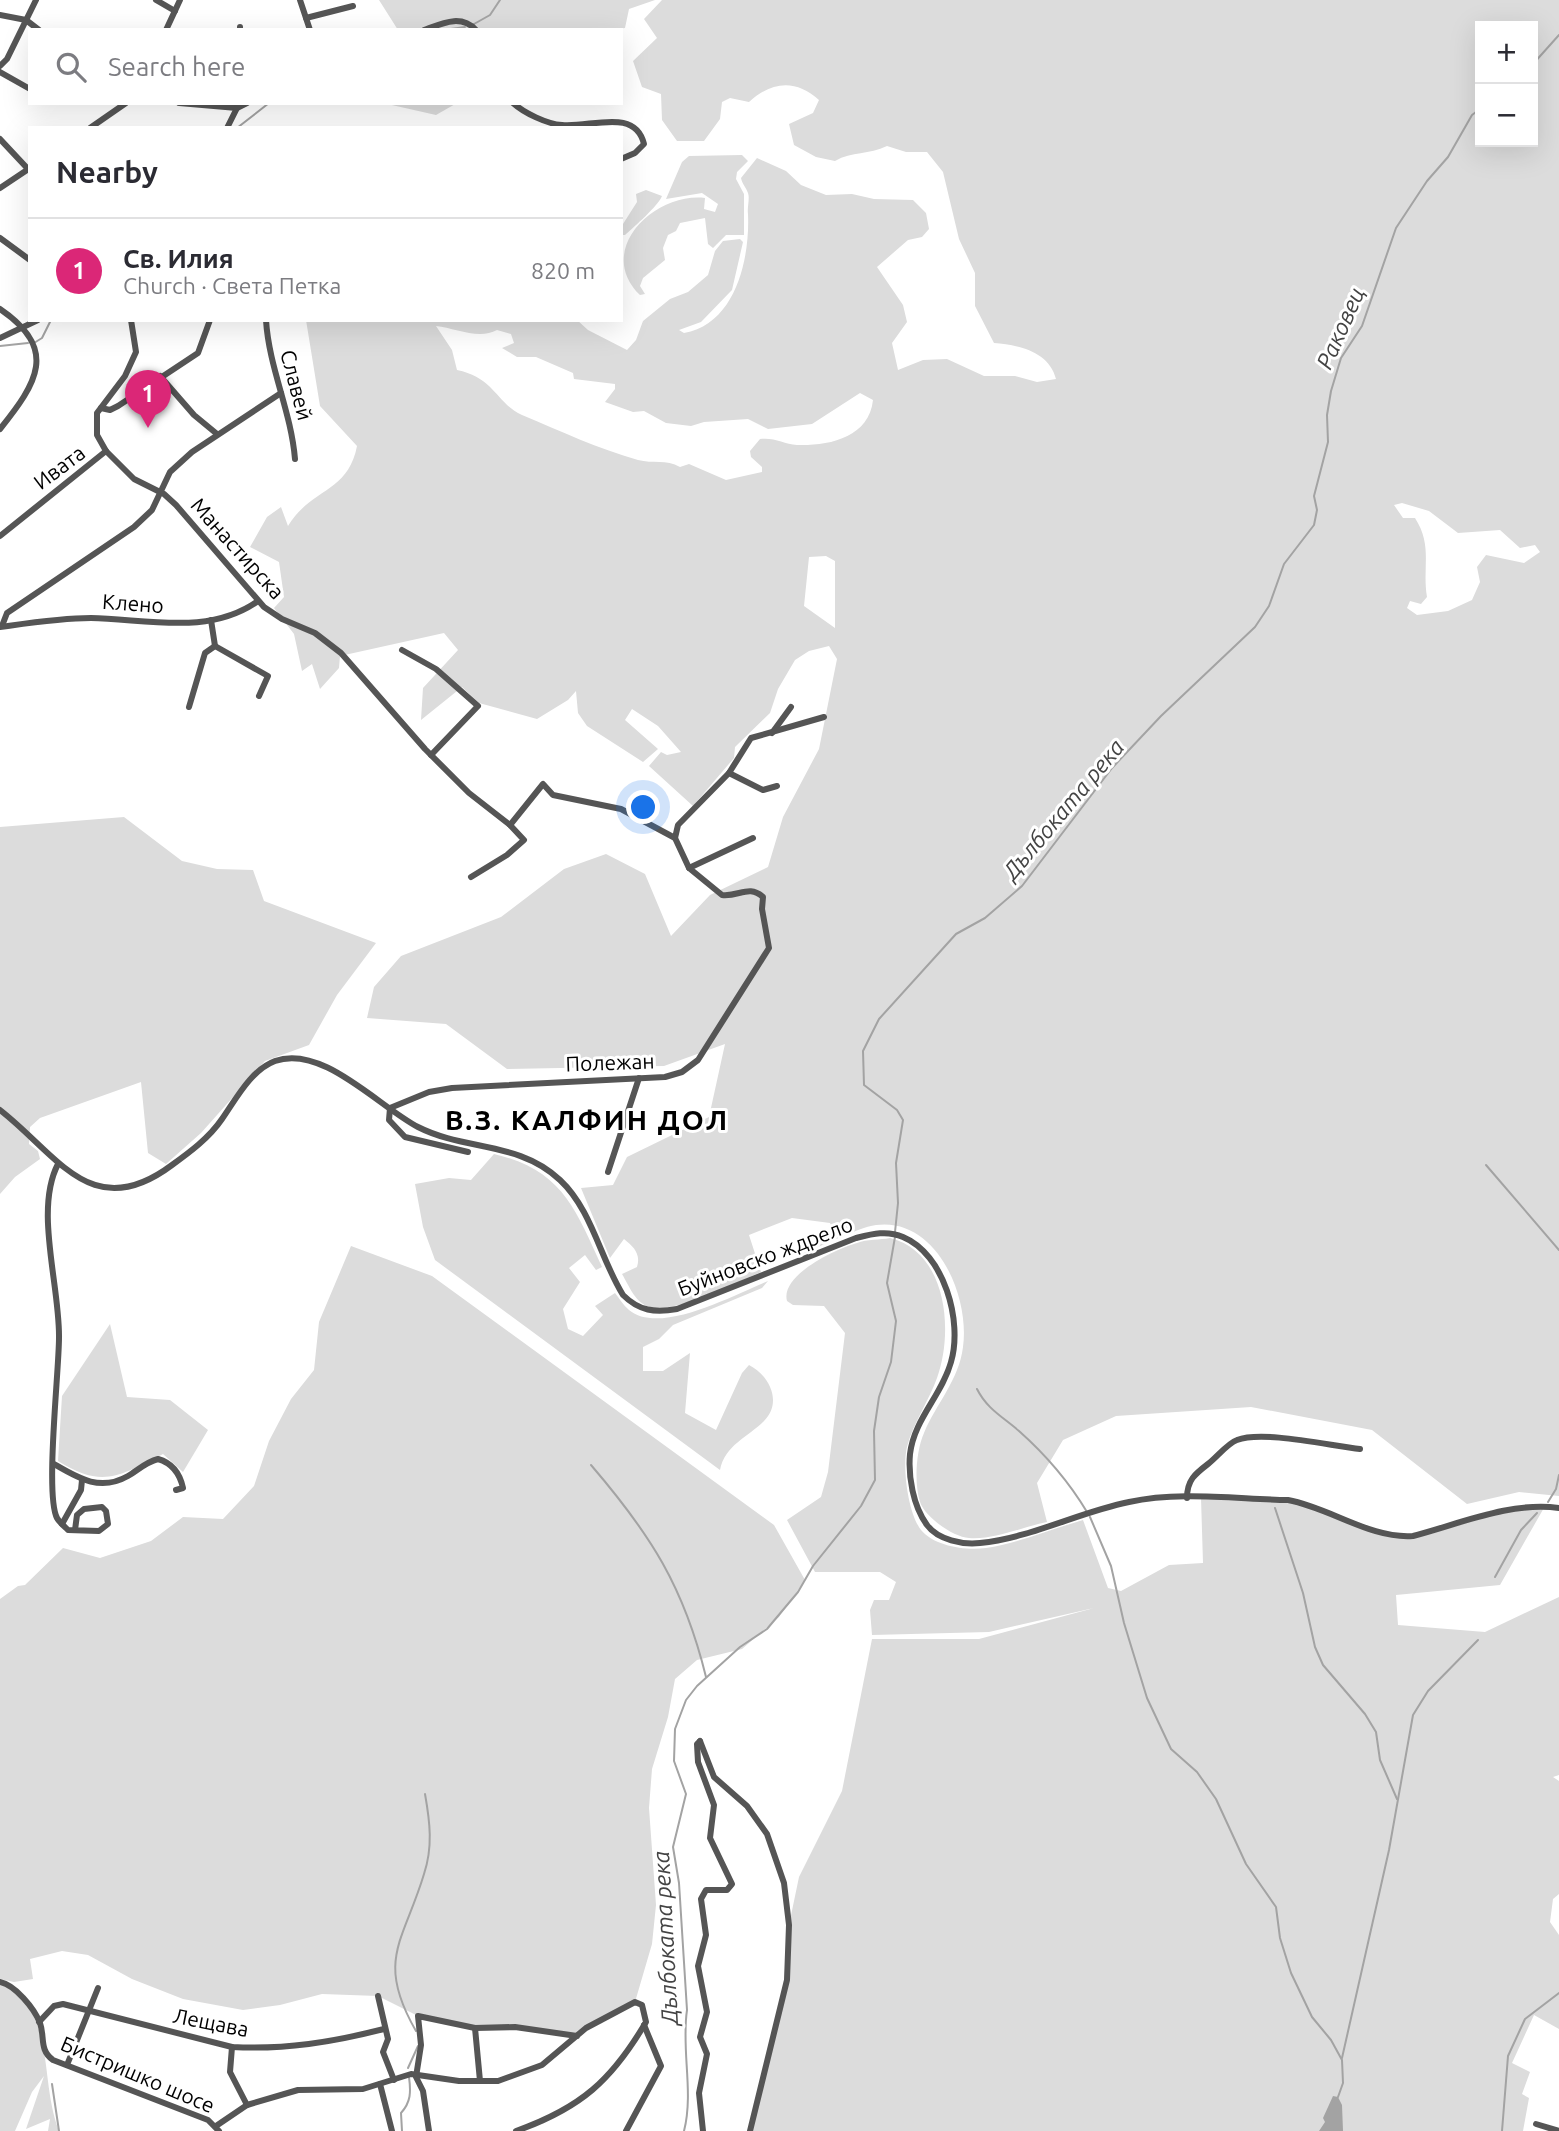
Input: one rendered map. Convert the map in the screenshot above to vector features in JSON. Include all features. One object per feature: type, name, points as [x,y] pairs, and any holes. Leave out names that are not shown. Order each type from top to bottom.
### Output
[{"type":"street","points":[[0,66],[36,0]]},
{"type":"street","points":[[156,0],[175,11]]},
{"type":"street","points":[[167,28],[180,0]]},
{"type":"street","points":[[300,0],[309,28]]},
{"type":"street","points":[[306,18],[354,6]]},
{"type":"street","points":[[0,15],[26,20],[36,28]]},
{"type":"street","points":[[430,28],[446,22],[466,21],[475,28]]},
{"type":"street","points":[[0,72],[28,88]]},
{"type":"street","points":[[93,126],[123,105]]},
{"type":"street","points":[[203,105],[237,108],[243,105]]},
{"type":"street","points":[[516,105],[527,113],[559,126]]},
{"type":"street","points":[[228,126],[237,108]]},
{"type":"street","points":[[571,126],[622,121],[634,126],[641,133],[643,144],[635,153],[623,158]]},
{"type":"street","points":[[0,139],[28,167]]},
{"type":"street","points":[[0,188],[28,169]]},
{"type":"street","points":[[0,238],[28,259]]},
{"type":"street","points":[[0,309],[26,328],[35,346],[34,381],[0,429]]},
{"type":"street","points":[[0,338],[35,322]]},
{"type":"street","points":[[131,322],[135,352],[125,376],[101,408],[110,410],[118,406],[198,353],[209,322]]},
{"type":"street","name":"Славей","points":[[266,322],[268,350],[293,436],[295,459]]},
{"type":"street","points":[[160,376],[194,415],[217,434]]},
{"type":"street","points":[[1,626],[6,613],[134,527],[152,510],[170,472],[217,434],[281,393]]},
{"type":"street","name":"Манастирска","points":[[101,408],[96,415],[95,428],[106,452],[141,484],[160,492],[176,505],[258,601],[276,616],[315,633],[341,653],[431,755],[469,793],[510,825]]},
{"type":"street","name":"Ивата","points":[[0,536],[106,452]]},
{"type":"street","name":"Клено","points":[[1,626],[89,618],[173,624],[235,615],[258,601]]},
{"type":"street","points":[[211,620],[215,646]]},
{"type":"street","points":[[215,646],[268,676],[259,696]]},
{"type":"street","points":[[188,707],[205,653],[215,646]]},
{"type":"street","points":[[402,650],[436,669],[478,706],[431,755]]},
{"type":"street","points":[[772,733],[791,707]]},
{"type":"street","points":[[675,838],[678,825],[729,773],[751,738],[824,717]]},
{"type":"street","points":[[729,773],[763,789],[777,786]]},
{"type":"street","points":[[471,877],[524,842],[510,825],[543,784],[554,795],[621,809],[675,838],[689,868],[753,838]]},
{"type":"street","name":"Полежан","points":[[390,1108],[429,1092],[452,1088],[666,1077],[682,1072],[698,1060],[769,948],[762,909],[763,897],[756,890],[722,895],[689,868]]},
{"type":"street","name":"Буйновско ждрело","points":[[0,1110],[76,1178],[94,1186],[114,1189],[147,1182],[207,1136],[261,1069],[292,1057],[317,1062],[408,1121],[437,1134],[506,1149],[540,1163],[561,1181],[585,1215],[623,1295],[633,1305],[646,1310],[677,1309],[856,1238],[878,1232],[903,1237],[916,1244],[931,1260],[943,1282],[953,1324],[952,1361],[914,1436],[910,1455],[916,1502],[924,1522],[943,1537],[964,1544],[982,1543],[1132,1501],[1187,1498]]},
{"type":"street","points":[[608,1172],[639,1079]]},
{"type":"street","points":[[390,1108],[390,1120],[405,1138],[468,1152]]},
{"type":"street","points":[[58,1164],[52,1174],[48,1204],[59,1335],[54,1496],[57,1517],[68,1530],[75,1530],[103,1530],[108,1524],[106,1511],[102,1507],[84,1509],[77,1515],[75,1530]]},
{"type":"street","points":[[1360,1449],[1311,1444],[1289,1437],[1237,1440],[1187,1484],[1187,1498],[1288,1500],[1308,1504],[1397,1537],[1413,1536],[1516,1509],[1545,1506],[1559,1508]]},
{"type":"street","points":[[54,1464],[82,1480],[111,1483],[158,1459],[166,1461],[177,1473],[183,1488],[176,1490]]},
{"type":"street","points":[[62,1524],[81,1490],[82,1480]]},
{"type":"street","points":[[702,2131],[699,2093],[707,2054],[700,2037],[708,2012],[698,1966],[706,1935],[701,1899],[706,1889],[727,1890],[732,1884],[710,1838],[714,1805],[698,1762],[697,1744],[700,1741],[714,1777],[747,1806],[767,1834],[784,1883],[789,1925],[787,1980],[750,2131]]},
{"type":"street","name":"Бистришко шосе","points":[[0,1982],[16,1991],[39,2022],[43,2050],[53,2060],[173,2105],[224,2131]]},
{"type":"street","points":[[67,2065],[98,1988]]},
{"type":"street","points":[[378,1996],[388,2039],[383,2052],[394,2080]]},
{"type":"street","points":[[217,2129],[247,2105],[298,2090],[363,2089],[405,2074],[416,2077],[498,2081],[542,2065],[555,2057],[577,2035],[635,2002],[642,2005],[646,2013],[644,2025],[599,2087],[584,2098],[516,2131]]},
{"type":"street","name":"Лещава","points":[[39,2022],[54,2006],[63,2004],[232,2047],[314,2045],[384,2029]]},
{"type":"street","points":[[430,2131],[423,2091],[416,2077],[421,2045],[418,2017],[475,2028],[515,2027],[577,2035]]},
{"type":"street","points":[[626,2131],[661,2066],[644,2025]]},
{"type":"street","points":[[475,2028],[480,2081]]},
{"type":"street","points":[[232,2047],[230,2072],[247,2105]]},
{"type":"street","points":[[380,2084],[392,2131]]},
{"type":"street","points":[[1536,2124],[1559,2131]]},
{"type":"shaded area","points":[[379,0],[655,0],[629,9],[623,28],[397,28]]},
{"type":"shaded area","points":[[662,0],[1559,0],[1559,1496],[1519,1492],[1467,1504],[1372,1430],[1251,1407],[1116,1416],[1063,1440],[1037,1483],[1047,1522],[989,1537],[969,1538],[955,1534],[933,1520],[923,1508],[918,1494],[917,1467],[924,1433],[961,1359],[964,1327],[955,1284],[945,1264],[932,1247],[916,1234],[898,1226],[876,1225],[797,1256],[799,1250],[835,1234],[830,1223],[792,1218],[749,1235],[761,1272],[690,1302],[661,1308],[650,1307],[641,1302],[633,1294],[622,1274],[637,1267],[636,1251],[631,1245],[624,1239],[610,1258],[581,1188],[613,1185],[627,1157],[709,1117],[725,1044],[664,1066],[507,1069],[446,1024],[367,1018],[374,987],[401,956],[501,917],[564,869],[606,854],[645,874],[671,936],[710,895],[768,867],[783,817],[819,749],[837,659],[829,646],[809,651],[795,660],[778,689],[770,713],[735,747],[734,758],[693,806],[649,766],[661,752],[667,755],[681,752],[658,726],[632,709],[625,720],[658,749],[643,762],[587,726],[578,713],[576,691],[568,700],[537,719],[479,703],[462,687],[421,720],[423,688],[458,650],[444,633],[340,656],[339,668],[320,689],[312,664],[302,671],[294,634],[274,608],[284,597],[279,562],[250,547],[267,517],[281,507],[288,526],[307,504],[337,482],[346,473],[357,446],[320,406],[306,322],[579,322],[588,330],[627,350],[636,340],[643,321],[670,299],[688,292],[708,275],[715,251],[723,241],[740,239],[743,242],[732,290],[701,322],[679,330],[684,333],[702,327],[716,317],[728,303],[742,269],[748,231],[749,198],[741,178],[757,158],[786,171],[801,185],[826,195],[852,194],[874,199],[913,200],[926,213],[929,229],[922,237],[908,240],[877,267],[903,305],[907,322],[892,343],[898,370],[923,360],[947,359],[984,376],[1015,376],[1037,382],[1056,379],[1052,369],[1040,356],[1022,348],[994,343],[975,306],[975,273],[959,239],[943,172],[927,152],[906,152],[887,146],[835,161],[816,157],[794,145],[789,124],[813,113],[819,100],[802,88],[784,85],[766,90],[749,102],[730,98],[722,102],[720,119],[704,141],[677,141],[662,120],[661,94],[642,87],[633,61],[657,38],[644,19]],"holes":[[[436,326],[475,334],[497,330],[511,334],[514,343],[502,348],[517,357],[536,357],[573,373],[574,379],[615,384],[615,389],[605,402],[633,412],[644,411],[666,423],[691,426],[704,422],[748,419],[768,429],[812,424],[860,393],[873,400],[864,423],[855,431],[834,441],[797,445],[760,439],[750,451],[751,457],[762,467],[762,472],[726,480],[689,464],[680,467],[623,456],[513,410],[480,379],[457,370],[452,350]],[[1402,503],[1429,511],[1458,533],[1500,530],[1520,548],[1535,545],[1540,552],[1524,563],[1486,555],[1477,567],[1480,582],[1472,600],[1448,611],[1417,615],[1407,608],[1410,601],[1421,604],[1427,597],[1424,538],[1415,518],[1403,518],[1394,505]],[[826,556],[835,561],[835,628],[804,606],[809,557]]]},
{"type":"shaded area","points":[[392,105],[454,105],[436,115]]},
{"type":"shaded area","points":[[742,155],[748,161],[737,172],[736,179],[744,194],[744,235],[726,235],[713,248],[708,244],[705,218],[680,223],[676,231],[668,235],[663,248],[665,260],[643,278],[640,286],[645,294],[640,295],[628,278],[624,260],[627,243],[636,227],[667,204],[705,198],[704,209],[715,212],[718,204],[702,193],[666,199],[682,162],[689,156]]},
{"type":"shaded area","points":[[646,190],[662,196],[640,221],[623,235],[623,224],[637,202],[636,194]]},
{"type":"shaded area","points":[[124,817],[182,861],[217,869],[253,870],[264,901],[376,943],[337,995],[309,1045],[265,1061],[201,1133],[166,1164],[148,1153],[141,1082],[40,1118],[30,1127],[29,1144],[38,1151],[40,1159],[15,1177],[0,1194],[0,827]]},
{"type":"shaded area","points":[[494,1154],[536,1170],[551,1181],[563,1194],[583,1227],[602,1267],[596,1270],[585,1255],[569,1268],[580,1282],[563,1309],[568,1329],[583,1336],[603,1315],[595,1306],[615,1293],[629,1310],[643,1317],[659,1318],[698,1310],[768,1281],[762,1288],[673,1325],[659,1339],[643,1347],[643,1371],[663,1371],[690,1353],[685,1413],[716,1430],[742,1373],[749,1365],[768,1382],[773,1398],[770,1414],[732,1448],[720,1470],[435,1260],[423,1227],[415,1184],[449,1178],[471,1180]]},
{"type":"shaded area","points":[[890,1238],[909,1246],[924,1259],[934,1276],[945,1317],[945,1338],[937,1378],[910,1438],[905,1466],[907,1490],[916,1522],[921,1530],[942,1544],[969,1549],[998,1546],[1083,1520],[1108,1588],[1121,1591],[1169,1565],[1203,1563],[1201,1498],[1288,1500],[1397,1537],[1516,1509],[1545,1506],[1500,1585],[1396,1595],[1398,1625],[1485,1632],[1559,1597],[1559,1775],[1553,1777],[1559,1781],[1559,1894],[1553,1899],[1550,1922],[1559,1935],[1559,2029],[1534,2015],[1512,2063],[1530,2072],[1522,2094],[1529,2098],[1523,2131],[750,2131],[781,2013],[789,1925],[799,1877],[842,1791],[872,1639],[979,1639],[1094,1608],[989,1632],[872,1635],[870,1610],[874,1600],[889,1600],[896,1582],[880,1572],[815,1572],[787,1520],[821,1497],[828,1472],[845,1333],[824,1306],[793,1305],[787,1301],[787,1291],[801,1273],[824,1257],[861,1242]]},
{"type":"shaded area","points":[[351,1246],[432,1276],[774,1525],[805,1580],[779,1617],[742,1649],[697,1660],[675,1679],[668,1717],[652,1769],[649,1808],[656,1905],[652,1944],[635,2002],[577,2036],[558,2031],[475,2028],[418,2016],[378,1996],[322,1994],[280,2005],[243,2010],[183,1999],[132,1979],[88,1955],[62,1951],[30,1959],[33,1979],[14,1982],[0,1979],[0,1599],[18,1586],[25,1585],[63,1548],[100,1558],[151,1541],[183,1517],[223,1519],[254,1486],[269,1441],[291,1399],[314,1370],[319,1322]]},
{"type":"shaded area","points":[[110,1324],[127,1397],[170,1400],[208,1430],[183,1472],[163,1454],[122,1473],[99,1477],[74,1470],[58,1461],[62,1396]]},
{"type":"shaded area","points":[[0,1982],[18,1995],[31,2011],[39,2029],[59,2131],[48,2131],[50,2119],[26,2129],[44,2076],[32,2092],[15,2131],[0,2131]]},
{"type":"shaded area","points":[[1333,2096],[1338,2097],[1342,2105],[1343,2131],[1319,2131],[1325,2122],[1323,2118]]},
{"type":"waterway","points":[[474,24],[490,15],[500,0]]},
{"type":"waterway","points":[[458,28],[465,27]]},
{"type":"waterway","name":"Раковец","points":[[1538,58],[1559,35]]},
{"type":"waterway","points":[[240,126],[266,105]]},
{"type":"waterway","name":"Дълбоката река","points":[[895,1232],[898,1203],[896,1163],[903,1120],[897,1110],[864,1085],[863,1051],[879,1019],[956,934],[985,918],[1022,886],[1112,768],[1161,716],[1255,627],[1269,606],[1284,564],[1314,525],[1317,510],[1314,496],[1328,442],[1327,415],[1341,358],[1362,326],[1396,228],[1427,181],[1448,157],[1475,113]]},
{"type":"waterway","points":[[34,343],[42,338],[50,322]]},
{"type":"waterway","points":[[0,346],[28,343]]},
{"type":"waterway","points":[[1486,1165],[1559,1250]]},
{"type":"waterway","name":"Дълбоката река","points":[[684,2131],[688,2101],[685,2040],[687,2010],[679,1883],[673,1847],[686,1794],[674,1761],[675,1729],[686,1700],[697,1686],[740,1647],[767,1629],[798,1592],[813,1566],[861,1506],[875,1480],[874,1431],[879,1397],[891,1362],[896,1321],[887,1283],[895,1237]]},
{"type":"waterway","points":[[977,1389],[990,1407],[1048,1459],[1087,1512]]},
{"type":"waterway","points":[[591,1465],[631,1515],[663,1564],[687,1616],[706,1677]]},
{"type":"waterway","points":[[1548,1502],[1556,1489],[1559,1475]]},
{"type":"waterway","points":[[1275,1508],[1303,1593],[1315,1647],[1323,1665],[1365,1714],[1376,1732],[1380,1760],[1397,1799]]},
{"type":"waterway","points":[[1495,1577],[1521,1530],[1537,1513]]},
{"type":"waterway","points":[[1090,1517],[1111,1566],[1124,1623],[1147,1698],[1171,1749],[1197,1772],[1216,1799],[1246,1864],[1276,1907],[1280,1938],[1291,1973],[1312,2017],[1331,2040],[1342,2060],[1343,2083],[1338,2097]]},
{"type":"waterway","points":[[1342,2058],[1389,1850],[1413,1715],[1428,1691],[1478,1640]]},
{"type":"waterway","points":[[416,2031],[404,2007],[395,1968],[402,1934],[429,1854],[425,1794]]},
{"type":"waterway","points":[[1502,2131],[1508,2056],[1525,2019],[1559,1993]]},
{"type":"waterway","points":[[408,2068],[418,2046]]},
{"type":"waterway","points":[[402,2131],[401,2113],[410,2096],[409,2077]]},
{"type":"waterway","points":[[52,2084],[59,2131]]},
{"type":"place","name":"Св. Илия","points":[[148,428]]},
{"type":"district","name":"В.З. КАЛФИН ДОЛ","points":[[587,1119]]}]
